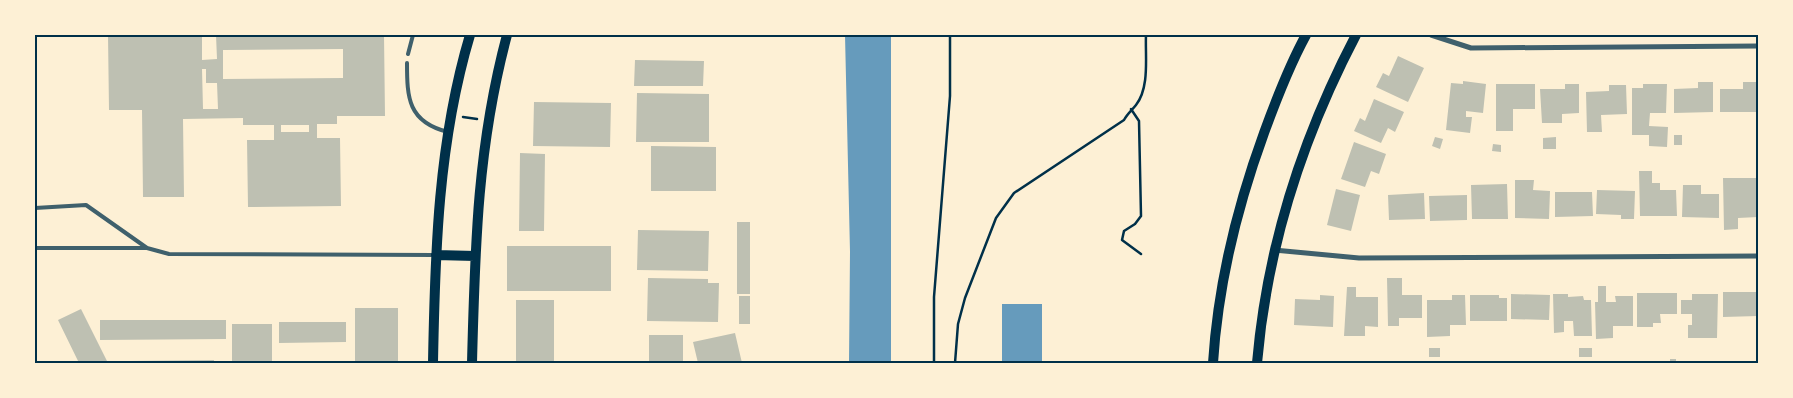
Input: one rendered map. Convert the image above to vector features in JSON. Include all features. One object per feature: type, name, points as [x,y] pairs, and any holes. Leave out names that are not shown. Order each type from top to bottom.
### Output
[{"type":"main road","points":[[433,363],[438,208],[448,132],[459,73],[470,35]]},
{"type":"main road","points":[[472,363],[475,256],[482,156],[496,77],[507,35]]},
{"type":"main road","points":[[1213,363],[1215,322],[1246,182],[1274,107],[1306,35]]},
{"type":"main road","points":[[1257,363],[1261,318],[1274,250],[1298,164],[1332,81],[1356,35]]},
{"type":"main road","points":[[436,255],[475,256]]},
{"type":"street","points":[[1431,35],[1471,48],[1758,46]]},
{"type":"street","points":[[1274,250],[1359,258],[1758,256]]},
{"type":"lane","points":[[408,54],[413,35]]},
{"type":"lane","points":[[407,63],[407,89],[417,116],[432,128],[448,132]]},
{"type":"lane","points":[[35,208],[86,205],[146,248]]},
{"type":"lane","points":[[35,248],[146,248],[169,254],[436,255]]},
{"type":"path","points":[[934,363],[934,297],[950,96],[950,35]]},
{"type":"path","points":[[955,363],[958,324],[965,298],[996,218],[1014,193],[1124,120],[1131,109],[1136,106],[1143,90],[1146,35]]},
{"type":"path","points":[[1131,109],[1139,121],[1141,216],[1135,224],[1124,231],[1122,240],[1141,254]]},
{"type":"path","points":[[459,116],[478,119]]},
{"type":"water","points":[[845,35],[891,35],[891,363],[849,363],[850,252]]},
{"type":"water","points":[[1002,304],[1042,304],[1042,363],[1002,363]]},
{"type":"building","points":[[108,35],[202,35],[202,60],[217,59],[216,35],[384,35],[385,116],[337,116],[337,124],[317,124],[317,138],[340,138],[341,206],[248,207],[247,140],[274,140],[274,125],[243,125],[243,118],[183,119],[184,197],[143,197],[142,110],[109,110]],"holes":[[[343,49],[343,78],[223,79],[223,50]],[[202,69],[206,69],[206,83],[217,83],[218,109],[203,109]],[[281,125],[309,125],[309,132],[281,132]]]},
{"type":"building","points":[[1398,56],[1424,68],[1408,102],[1376,87],[1383,73],[1389,76]]},
{"type":"building","points":[[635,60],[704,61],[703,86],[634,86]]},
{"type":"building","points":[[1463,81],[1486,84],[1483,113],[1466,111],[1466,117],[1472,117],[1470,133],[1446,130],[1451,83],[1463,84]]},
{"type":"building","points":[[1698,82],[1713,82],[1713,112],[1674,113],[1674,89],[1698,88]]},
{"type":"building","points":[[1743,82],[1757,82],[1757,112],[1720,112],[1720,89],[1743,89]]},
{"type":"building","points":[[1496,84],[1535,84],[1535,109],[1513,109],[1513,131],[1496,131]]},
{"type":"building","points":[[1565,84],[1579,84],[1579,113],[1562,114],[1562,123],[1542,123],[1540,89],[1565,89]]},
{"type":"building","points":[[1643,84],[1667,84],[1666,113],[1650,113],[1649,126],[1668,127],[1667,147],[1649,146],[1649,135],[1632,135],[1632,88],[1643,88]]},
{"type":"building","points":[[1609,85],[1626,85],[1627,114],[1601,115],[1602,132],[1587,132],[1586,92],[1609,91]]},
{"type":"building","points":[[637,93],[709,94],[709,142],[636,142]]},
{"type":"building","points":[[1374,99],[1404,112],[1395,132],[1388,128],[1381,143],[1354,131],[1360,118],[1365,121]]},
{"type":"building","points":[[534,102],[611,103],[610,147],[533,146]]},
{"type":"building","points":[[1674,135],[1682,135],[1682,145],[1674,145]]},
{"type":"building","points":[[1435,137],[1443,139],[1440,149],[1432,146]]},
{"type":"building","points":[[1556,137],[1556,149],[1543,149],[1543,138]]},
{"type":"building","points":[[1354,142],[1386,154],[1379,174],[1371,171],[1365,187],[1341,179]]},
{"type":"building","points":[[1493,144],[1501,145],[1501,152],[1492,151]]},
{"type":"building","points":[[651,146],[716,147],[716,191],[651,191]]},
{"type":"building","points":[[520,153],[545,154],[544,231],[519,231]]},
{"type":"building","points":[[1639,171],[1652,171],[1652,183],[1660,183],[1660,190],[1676,190],[1677,216],[1640,216]]},
{"type":"building","points":[[1723,178],[1757,178],[1758,217],[1738,218],[1738,229],[1724,230]]},
{"type":"building","points":[[1515,180],[1534,180],[1533,190],[1550,191],[1549,219],[1515,218]]},
{"type":"building","points":[[1507,184],[1508,219],[1472,219],[1471,185]]},
{"type":"building","points":[[1683,185],[1701,185],[1701,194],[1719,194],[1719,218],[1682,217]]},
{"type":"building","points":[[1336,189],[1360,195],[1351,231],[1327,225]]},
{"type":"building","points":[[1597,190],[1635,191],[1634,219],[1621,219],[1621,215],[1596,214]]},
{"type":"building","points":[[1555,192],[1592,192],[1593,216],[1555,217]]},
{"type":"building","points":[[1424,193],[1425,219],[1389,220],[1388,195]]},
{"type":"building","points":[[1467,195],[1467,220],[1430,221],[1429,196]]},
{"type":"building","points":[[737,222],[750,222],[750,294],[737,294]]},
{"type":"building","points":[[638,230],[709,231],[708,271],[637,270]]},
{"type":"building","points":[[507,246],[611,246],[611,291],[507,291]]},
{"type":"building","points":[[648,278],[708,279],[708,283],[719,283],[718,322],[647,321]]},
{"type":"building","points":[[1387,278],[1402,278],[1402,295],[1422,295],[1422,318],[1399,318],[1399,326],[1388,326]]},
{"type":"building","points":[[1598,286],[1606,286],[1606,302],[1616,302],[1615,296],[1633,296],[1633,326],[1613,326],[1613,338],[1596,339],[1595,302],[1598,302]]},
{"type":"building","points":[[1347,287],[1356,287],[1356,297],[1378,297],[1378,327],[1365,326],[1365,336],[1344,336]]},
{"type":"building","points":[[1723,292],[1758,292],[1758,316],[1723,317]]},
{"type":"building","points":[[1637,293],[1677,293],[1677,314],[1660,314],[1661,323],[1653,323],[1653,327],[1637,327]]},
{"type":"building","points":[[1511,294],[1550,295],[1549,320],[1511,319]]},
{"type":"building","points":[[1553,294],[1568,294],[1568,297],[1583,296],[1584,300],[1591,300],[1592,336],[1574,336],[1573,321],[1564,321],[1564,332],[1554,333]]},
{"type":"building","points":[[1692,294],[1718,294],[1717,338],[1688,338],[1688,325],[1692,325],[1692,314],[1681,314],[1681,300],[1692,300]]},
{"type":"building","points":[[1320,295],[1334,296],[1333,327],[1294,325],[1295,299],[1320,300]]},
{"type":"building","points":[[1452,295],[1465,295],[1466,325],[1450,325],[1450,336],[1427,337],[1427,300],[1452,300]]},
{"type":"building","points":[[1470,295],[1499,295],[1499,298],[1507,298],[1507,321],[1470,321]]},
{"type":"building","points":[[739,296],[750,296],[750,324],[739,324]]},
{"type":"building","points":[[516,300],[554,300],[554,363],[516,363]]},
{"type":"building","points":[[355,308],[398,308],[398,363],[355,363]]},
{"type":"building","points":[[81,309],[108,363],[79,363],[58,320]]},
{"type":"building","points":[[100,320],[226,320],[226,339],[100,340]]},
{"type":"building","points":[[279,322],[346,322],[346,342],[279,343]]},
{"type":"building","points":[[232,324],[272,324],[272,363],[232,363]]},
{"type":"building","points":[[735,333],[742,363],[698,363],[693,342]]},
{"type":"building","points":[[649,335],[683,335],[683,363],[649,363]]},
{"type":"building","points":[[1429,348],[1440,348],[1440,357],[1429,357]]},
{"type":"building","points":[[1579,348],[1592,348],[1592,357],[1579,357]]},
{"type":"building","points":[[1670,359],[1676,359],[1676,363],[1670,363]]},
{"type":"building","points":[[214,360],[214,363],[129,363],[129,361]]},
{"type":"building","points":[[303,361],[343,361],[343,363],[303,363]]}]
